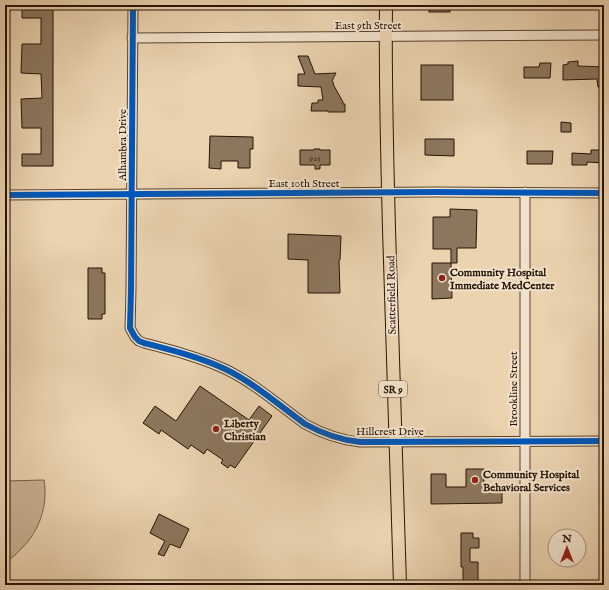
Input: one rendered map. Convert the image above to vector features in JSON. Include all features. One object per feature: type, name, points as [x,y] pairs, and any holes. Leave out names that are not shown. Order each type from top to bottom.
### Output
[{"type":"main road","name":"Scatterfield Road","points":[[386,5],[388,192],[400,585]]},
{"type":"street","name":"Alhambra Drive","points":[[132,333],[130,328],[133,5]]},
{"type":"street","name":"East 9th Street","points":[[132,38],[604,35]]},
{"type":"street","name":"East 10th Street","points":[[5,195],[388,192],[604,193]]},
{"type":"street","name":"Brookline Street","points":[[525,192],[525,585]]},
{"type":"street","name":"Hillcrest Drive","points":[[132,333],[139,341],[144,343],[183,353],[215,364],[244,380],[305,424],[331,437],[346,441],[604,441]]},
{"type":"shaded area","points":[[44,480],[44,508],[38,525],[34,533],[22,548],[12,558],[5,562],[5,481]]},
{"type":"building","points":[[22,5],[53,5],[53,166],[22,166],[22,154],[41,154],[41,128],[22,128],[21,99],[42,98],[41,74],[21,73],[22,44],[41,44],[41,18],[22,18]]},
{"type":"building","points":[[429,5],[450,5],[450,12],[429,12]]},
{"type":"building","points":[[298,56],[308,56],[315,74],[336,73],[332,81],[343,104],[345,104],[345,112],[311,111],[312,103],[318,103],[318,100],[323,100],[321,87],[298,86],[298,74],[305,74]]},
{"type":"building","points":[[578,61],[578,66],[604,67],[604,87],[598,87],[597,79],[563,80],[563,65],[568,64],[568,62]]},
{"type":"building","points":[[540,63],[551,63],[550,78],[524,78],[524,67],[539,67]]},
{"type":"building","points":[[421,65],[453,65],[453,100],[421,100]]},
{"type":"building","points":[[561,122],[571,123],[571,132],[561,132]]},
{"type":"building","points":[[210,136],[253,137],[253,149],[250,149],[250,168],[238,168],[238,161],[221,161],[221,169],[209,168]]},
{"type":"building","points":[[425,139],[454,139],[454,156],[425,155]]},
{"type":"building","points":[[300,150],[330,150],[330,165],[320,165],[320,169],[315,169],[315,165],[300,165]]},
{"type":"building","points":[[591,150],[604,150],[604,163],[587,162],[587,165],[572,165],[572,153],[591,154]]},
{"type":"building","points":[[527,151],[553,151],[552,164],[527,164]]},
{"type":"building","points":[[450,209],[477,210],[476,248],[457,248],[457,263],[451,263],[451,249],[433,249],[433,217],[450,217]]},
{"type":"building","points":[[288,234],[341,236],[339,260],[340,293],[308,293],[308,260],[288,259]]},
{"type":"building","name":"Community Hospital Immediate MedCenter","points":[[432,263],[451,263],[452,298],[432,299]]},
{"type":"building","points":[[88,268],[102,268],[102,273],[105,273],[105,314],[102,314],[102,319],[88,319]]},
{"type":"building","name":"Liberty Christian","points":[[200,386],[249,420],[259,406],[272,416],[235,468],[230,465],[228,468],[221,463],[223,460],[207,449],[204,454],[191,445],[188,449],[161,430],[159,434],[143,423],[155,406],[176,421]]},
{"type":"building","name":"Community Hospital Behavioral Services","points":[[466,469],[484,469],[484,489],[489,489],[489,491],[502,491],[502,503],[431,504],[431,474],[446,474],[446,487],[466,487]]},
{"type":"building","points":[[159,514],[189,529],[180,548],[170,544],[164,556],[158,554],[165,541],[150,533]]},
{"type":"building","points":[[461,533],[473,533],[473,538],[479,538],[479,548],[470,548],[470,562],[478,562],[478,584],[463,584],[463,567],[461,567]]},
{"type":"cycle path","points":[[133,5],[130,328],[139,341],[195,357],[225,369],[256,388],[305,424],[325,434],[346,440],[360,442],[604,441]]},
{"type":"cycle path","points":[[5,195],[436,192],[604,193]]},
{"type":"place","name":"Community Hospital Immediate MedCenter","points":[[442,278]]},
{"type":"place","name":"Liberty Christian","points":[[216,429]]},
{"type":"place","name":"Community Hospital Behavioral Services","points":[[475,480]]}]
